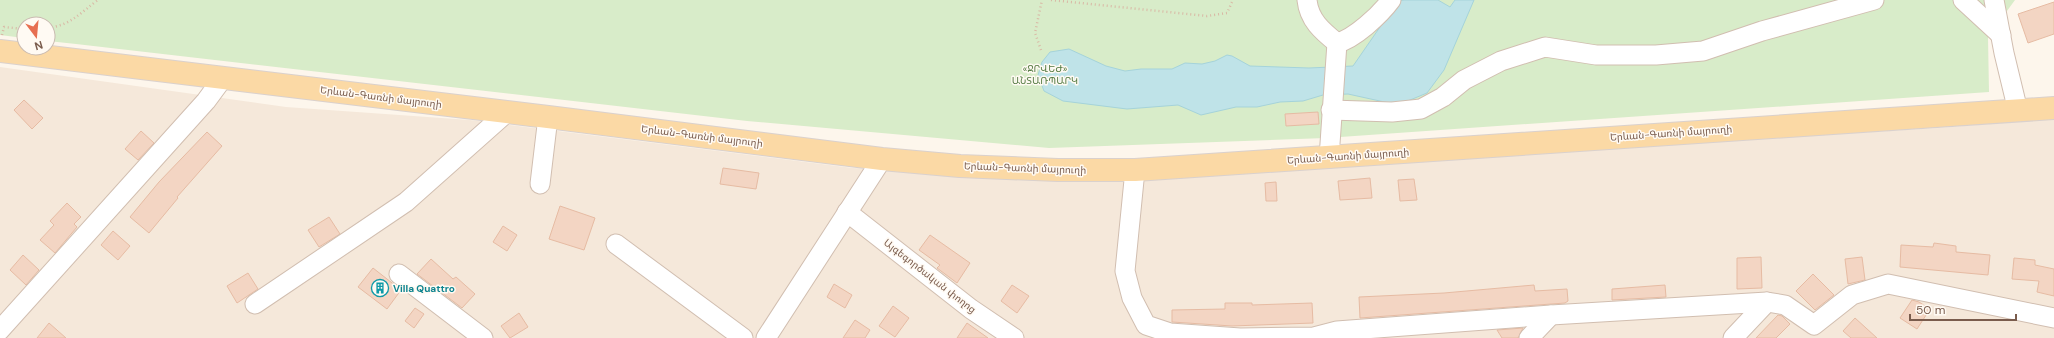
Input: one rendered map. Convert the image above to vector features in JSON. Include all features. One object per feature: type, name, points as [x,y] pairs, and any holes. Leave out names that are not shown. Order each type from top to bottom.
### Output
[{"type":"main road","name":"Երևան-Գառնի մայրուղի","points":[[1,50],[882,159],[960,166],[1058,170],[1135,170],[1329,158],[2054,108]]},
{"type":"street","points":[[1307,0],[1310,15],[1320,30],[1336,48],[1329,158]]},
{"type":"street","points":[[1336,48],[1385,8],[1391,0]]},
{"type":"street","points":[[1332,105],[1392,112],[1420,109],[1443,97],[1464,80],[1501,61],[1545,47],[1596,55],[1656,55],[1703,51],[1762,31],[1874,0]]},
{"type":"street","points":[[1963,0],[2001,35]]},
{"type":"street","points":[[1994,0],[2018,111]]},
{"type":"street","points":[[0,330],[200,107],[223,78]]},
{"type":"street","points":[[255,304],[406,202],[506,113]]},
{"type":"street","points":[[540,184],[548,117]]},
{"type":"street","points":[[766,338],[882,159]]},
{"type":"street","points":[[1135,170],[1125,271],[1132,298],[1146,325],[1170,333],[1240,338],[1314,338],[1337,331],[1551,315],[1767,302],[1785,305],[1814,325],[1852,296],[1888,284],[2054,318]]},
{"type":"street","name":"Այգեգործական փողոց","points":[[847,212],[971,309],[1014,338]]},
{"type":"street","points":[[616,244],[743,338]]},
{"type":"street","points":[[399,274],[483,338]]},
{"type":"street","points":[[1733,338],[1767,302]]},
{"type":"street","points":[[1529,338],[1551,315]]},
{"type":"path","points":[[56,27],[61,26],[78,16],[98,0]]},
{"type":"path","points":[[1041,50],[1035,33],[1042,0]]},
{"type":"path","points":[[1051,0],[1207,16],[1227,13],[1233,0]]},
{"type":"path","points":[[1,50],[4,27],[16,28]]},
{"type":"shaded area","points":[[0,67],[286,107],[470,120],[853,168],[1077,182],[1287,166],[1939,128],[2054,119],[2054,338],[0,338]]},
{"type":"green space","name":"«ՋՐՎԵԺ» ԱՆՏԱՌՊԱՐԿ","points":[[0,0],[2015,0],[1988,37],[1989,92],[1326,138],[1049,148],[747,121],[56,42],[56,16],[16,16],[16,37],[0,35]]},
{"type":"water","points":[[1438,0],[1450,7],[1455,0],[1474,0],[1444,70],[1427,93],[1398,105],[1348,94],[1323,95],[1303,101],[1280,102],[1257,107],[1236,107],[1201,115],[1178,105],[1127,109],[1063,101],[1044,91],[1038,75],[1042,62],[1050,52],[1069,49],[1106,66],[1125,71],[1141,69],[1172,69],[1185,63],[1202,64],[1215,61],[1227,55],[1232,56],[1250,66],[1309,68],[1353,66],[1398,1]]},
{"type":"building","points":[[2054,2],[2054,34],[2028,43],[2018,14]]},
{"type":"building","points":[[24,100],[43,118],[32,129],[14,110]]},
{"type":"building","points":[[1318,112],[1319,124],[1286,126],[1285,114]]},
{"type":"building","points":[[141,131],[154,143],[138,160],[125,149]]},
{"type":"building","points":[[207,132],[222,146],[177,197],[178,198],[149,233],[130,217],[159,182]]},
{"type":"building","points":[[723,168],[759,173],[756,189],[720,184]]},
{"type":"building","points":[[1370,178],[1372,198],[1340,200],[1338,181]]},
{"type":"building","points":[[1414,179],[1417,200],[1400,201],[1398,180]]},
{"type":"building","points":[[1276,182],[1277,201],[1266,201],[1265,183]]},
{"type":"building","points":[[67,203],[81,217],[74,224],[77,227],[55,253],[40,240],[54,225],[50,221]]},
{"type":"building","points":[[560,206],[595,218],[584,250],[549,239]]},
{"type":"building","points":[[329,217],[340,234],[319,247],[308,230]]},
{"type":"building","points":[[503,226],[517,235],[507,251],[493,242]]},
{"type":"building","points":[[113,231],[130,246],[118,260],[101,245]]},
{"type":"building","points":[[930,235],[970,263],[957,283],[937,268],[940,265],[919,250]]},
{"type":"building","points":[[1934,243],[1956,246],[1956,252],[1990,255],[1988,275],[1900,267],[1901,245],[1933,247]]},
{"type":"building","points":[[23,255],[39,270],[26,285],[10,270]]},
{"type":"building","points":[[1761,257],[1762,288],[1737,289],[1737,258]]},
{"type":"building","points":[[1862,257],[1865,280],[1848,284],[1845,259]]},
{"type":"building","points":[[2014,258],[2035,260],[2035,265],[2054,269],[2054,296],[2037,292],[2039,281],[2012,279]]},
{"type":"building","points":[[431,259],[453,279],[456,277],[475,294],[462,308],[417,274]]},
{"type":"building","name":"Villa Quattro","points":[[373,268],[401,290],[387,309],[358,287]]},
{"type":"building","points":[[248,273],[258,289],[237,303],[227,286]]},
{"type":"building","points":[[1813,274],[1834,295],[1815,310],[1796,291]]},
{"type":"building","points":[[834,284],[852,295],[845,308],[827,297]]},
{"type":"building","points":[[1012,285],[1029,296],[1017,313],[1001,301]]},
{"type":"building","points":[[1534,285],[1535,291],[1567,289],[1568,301],[1565,303],[1360,318],[1359,297],[1444,293]]},
{"type":"building","points":[[1665,285],[1666,297],[1612,300],[1612,289]]},
{"type":"building","points":[[1912,300],[1919,302],[1930,309],[1917,329],[1900,318]]},
{"type":"building","points":[[1225,303],[1252,303],[1252,305],[1312,303],[1313,323],[1232,326],[1172,322],[1172,310],[1225,309]]},
{"type":"building","points":[[893,306],[909,318],[895,337],[879,326]]},
{"type":"building","points":[[415,308],[424,314],[414,328],[405,321]]},
{"type":"building","points":[[519,313],[528,327],[510,338],[501,326]]},
{"type":"building","points":[[1778,315],[1782,316],[1790,324],[1776,338],[1756,338]]},
{"type":"building","points":[[1855,318],[1877,338],[1851,338],[1843,331]]},
{"type":"building","points":[[855,320],[870,330],[865,338],[843,338]]},
{"type":"building","points":[[49,323],[66,338],[37,338]]},
{"type":"building","points":[[967,323],[988,338],[957,338]]},
{"type":"building","points":[[1523,328],[1518,338],[1502,338],[1497,330]]},
{"type":"place","name":"Villa Quattro","points":[[380,288]]}]
